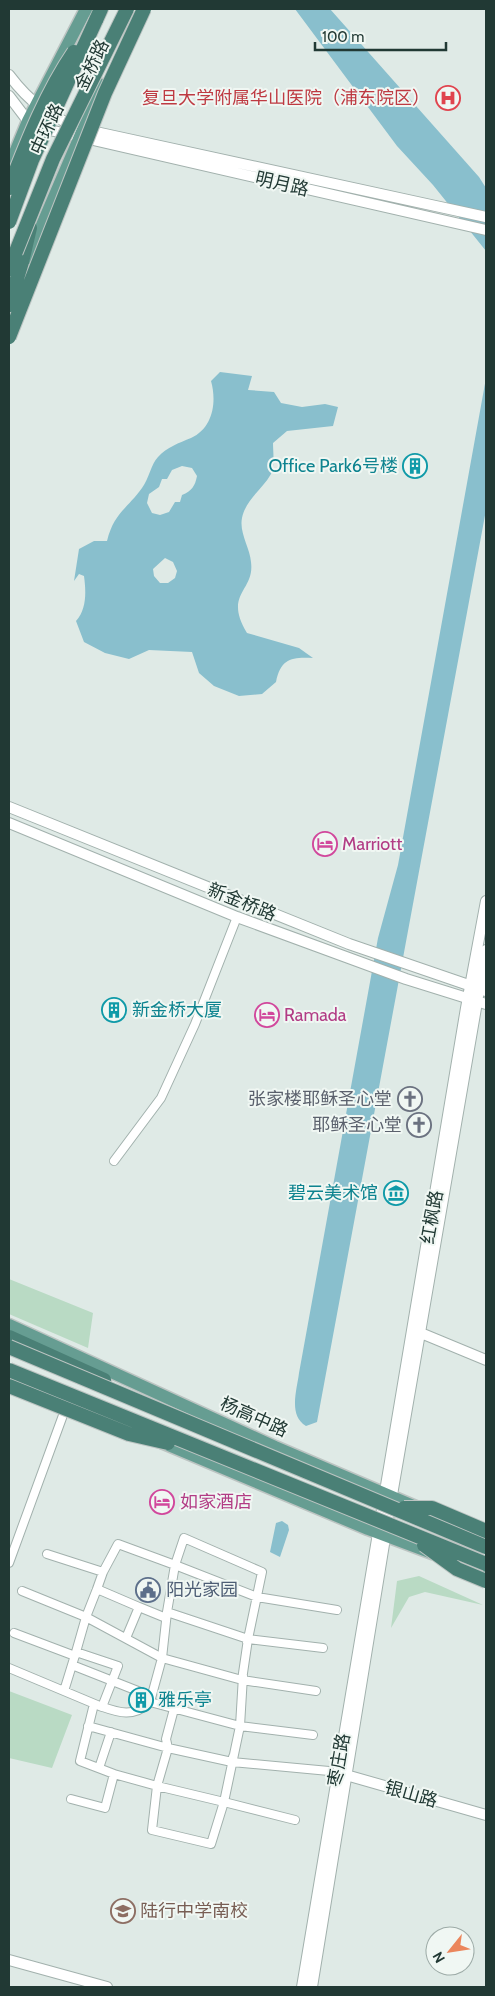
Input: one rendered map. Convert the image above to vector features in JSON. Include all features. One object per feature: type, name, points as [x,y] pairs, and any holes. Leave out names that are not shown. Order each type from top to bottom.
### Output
[{"type":"highway","name":"中环路","points":[[9,269],[53,159],[127,9]]},
{"type":"highway","points":[[9,337],[105,94],[144,9]]},
{"type":"highway","name":"中环路","points":[[9,222],[32,160],[98,14]]},
{"type":"highway","points":[[9,188],[27,142],[62,70],[98,14]]},
{"type":"highway","points":[[9,304],[22,262],[36,199]]},
{"type":"highway","points":[[9,1337],[152,1401],[223,1438]]},
{"type":"highway","name":"杨高中路","points":[[9,1347],[223,1438],[391,1499],[486,1547]]},
{"type":"highway","points":[[9,1370],[486,1564]]},
{"type":"highway","points":[[9,1386],[129,1434],[221,1457]]},
{"type":"highway","points":[[391,1499],[432,1508],[486,1531]]},
{"type":"highway","points":[[405,1532],[457,1569],[486,1581]]},
{"type":"main road","name":"金桥路","points":[[9,167],[35,106],[86,9]]},
{"type":"main road","name":"金桥路","points":[[9,304],[80,133],[138,9]]},
{"type":"main road","name":"杨高中路","points":[[9,1325],[391,1499],[486,1538]]},
{"type":"main road","points":[[9,1378],[284,1494],[382,1534],[486,1573]]},
{"type":"street","points":[[9,75],[35,106],[80,133]]},
{"type":"street","points":[[9,96],[28,121],[80,133]]},
{"type":"street","name":"明月路","points":[[80,133],[486,217]]},
{"type":"street","name":"明月路","points":[[80,133],[429,218],[486,230]]},
{"type":"street","name":"新金桥路","points":[[9,807],[243,903],[364,950],[479,988]]},
{"type":"street","name":"新金桥路","points":[[9,823],[236,917],[406,979],[477,1002]]},
{"type":"street","name":"红枫路","points":[[479,988],[486,901]]},
{"type":"street","points":[[114,1161],[161,1098],[195,1024],[236,917]]},
{"type":"street","name":"红枫路","points":[[382,1534],[391,1499],[417,1331],[486,950]]},
{"type":"street","points":[[417,1331],[486,1360]]},
{"type":"street","points":[[9,1562],[68,1403]]},
{"type":"street","name":"枣庄路","points":[[302,1987],[338,1773],[382,1534]]},
{"type":"street","points":[[97,1589],[166,1618],[175,1564],[184,1538],[262,1572],[248,1639],[242,1680],[240,1726],[224,1802],[211,1844],[152,1830],[157,1786],[168,1748],[166,1739],[174,1708]]},
{"type":"street","points":[[64,1691],[86,1617],[103,1572],[118,1544],[175,1564],[256,1597],[337,1610]]},
{"type":"street","points":[[46,1554],[103,1572]]},
{"type":"street","points":[[22,1591],[86,1617],[162,1658],[242,1680],[316,1691]]},
{"type":"street","points":[[126,1638],[139,1607]]},
{"type":"street","points":[[167,1612],[248,1639],[323,1648]]},
{"type":"street","points":[[167,1612],[162,1658],[150,1702],[145,1708],[130,1714],[120,1713],[94,1704],[80,1761],[114,1774],[157,1786],[295,1820]]},
{"type":"street","points":[[14,1633],[118,1666],[102,1707]]},
{"type":"street","points":[[72,1665],[148,1695],[150,1702]]},
{"type":"street","points":[[9,1668],[102,1707]]},
{"type":"street","points":[[150,1702],[240,1726],[313,1735]]},
{"type":"street","points":[[88,1726],[168,1748],[232,1762],[338,1773]]},
{"type":"street","points":[[99,1768],[111,1732]]},
{"type":"street","name":"枣庄路","points":[[312,1987],[338,1773]]},
{"type":"street","name":"银山路","points":[[338,1773],[486,1815]]},
{"type":"street","points":[[71,1799],[106,1808],[114,1774]]},
{"type":"street","points":[[9,1960],[107,1987]]},
{"type":"green space","points":[[9,1279],[93,1313],[88,1348],[9,1314]]},
{"type":"green space","points":[[419,1576],[483,1605],[425,1592],[409,1597],[391,1628],[397,1581]]},
{"type":"green space","points":[[9,1691],[72,1715],[52,1768],[9,1758]]},
{"type":"water","points":[[295,9],[330,9],[479,177],[486,188],[486,251],[433,185],[397,146]]},
{"type":"water","points":[[220,372],[252,376],[248,390],[274,392],[281,403],[302,407],[325,404],[338,407],[333,426],[287,431],[273,443],[271,474],[247,505],[242,518],[241,524],[250,557],[251,572],[239,601],[240,620],[247,633],[299,648],[313,658],[299,658],[288,661],[281,668],[276,682],[262,694],[239,696],[214,686],[199,673],[192,652],[149,650],[129,659],[105,653],[84,642],[76,621],[84,605],[85,594],[84,576],[79,574],[74,581],[79,549],[94,541],[107,541],[113,524],[142,488],[158,457],[169,448],[198,434],[204,428],[212,414],[214,397],[211,381]],"holes":[[[182,466],[192,468],[197,476],[192,488],[182,495],[180,502],[175,502],[169,512],[160,515],[152,513],[147,503],[149,494],[159,487],[162,479],[167,479],[172,470]],[[165,558],[173,562],[177,571],[175,578],[168,583],[160,583],[154,576],[153,569]]]},
{"type":"water","points":[[486,378],[486,510],[317,1422],[306,1426],[300,1421],[295,1409],[299,1373],[378,938],[398,865]]},
{"type":"water","points":[[282,1521],[288,1525],[289,1530],[280,1557],[270,1552],[276,1523]]},
{"type":"place","name":"复旦大学附属华山医院（浦东院区）","points":[[448,98]]},
{"type":"place","name":"Office Park6号楼","points":[[415,466]]},
{"type":"place","name":"Marriott","points":[[325,844]]},
{"type":"place","name":"新金桥大厦","points":[[114,1010]]},
{"type":"place","name":"Ramada","points":[[267,1015]]},
{"type":"place","name":"张家楼耶稣圣心堂","points":[[410,1099]]},
{"type":"place","name":"耶稣圣心堂","points":[[419,1125]]},
{"type":"place","name":"碧云美术馆","points":[[396,1193]]},
{"type":"place","name":"如家酒店","points":[[162,1502]]},
{"type":"place","name":"阳光家园","points":[[148,1590]]},
{"type":"place","name":"雅乐亭","points":[[141,1700]]},
{"type":"place","name":"陆行中学南校","points":[[123,1911]]}]
